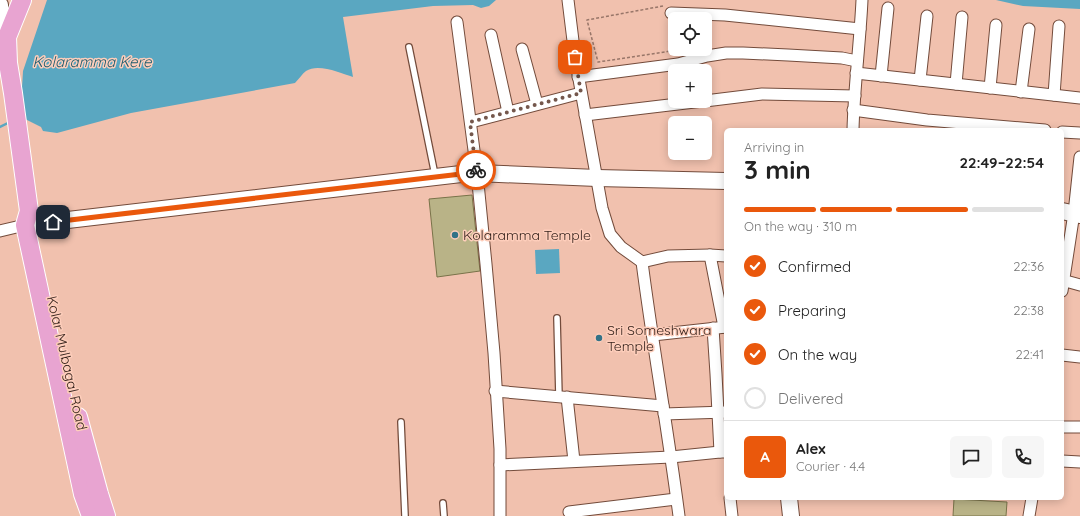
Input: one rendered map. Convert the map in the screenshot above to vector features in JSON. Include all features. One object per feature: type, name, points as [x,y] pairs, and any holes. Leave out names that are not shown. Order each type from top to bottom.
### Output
[{"type":"main road","name":"Kolar Mulbagal Road","points":[[22,0],[5,33],[8,63],[31,220],[83,494],[91,516]]},
{"type":"main road","name":"Kolar Mulbagal Road","points":[[31,220],[57,324],[76,411],[106,516]]},
{"type":"street","points":[[568,0],[578,77],[602,208],[610,234],[621,247],[642,262],[679,516]]},
{"type":"street","points":[[853,128],[853,110],[862,0]]},
{"type":"street","points":[[0,5],[1,18],[5,33]]},
{"type":"street","points":[[881,76],[888,8]]},
{"type":"street","points":[[712,14],[860,29]]},
{"type":"street","points":[[920,80],[927,16]]},
{"type":"street","points":[[956,84],[962,17]]},
{"type":"street","points":[[457,22],[477,173],[494,353],[500,465],[500,516]]},
{"type":"street","points":[[990,88],[996,25]]},
{"type":"street","points":[[1054,95],[1059,26]]},
{"type":"street","points":[[1021,92],[1029,29]]},
{"type":"street","points":[[491,35],[508,112]]},
{"type":"street","points":[[522,49],[537,104]]},
{"type":"street","points":[[578,77],[678,64],[707,56],[726,53],[842,58],[857,61]]},
{"type":"street","points":[[856,73],[1080,98]]},
{"type":"street","points":[[470,122],[581,93]]},
{"type":"street","points":[[712,100],[762,94],[855,96]]},
{"type":"street","points":[[585,115],[668,105]]},
{"type":"street","points":[[853,110],[927,120],[1021,128]]},
{"type":"street","points":[[1064,132],[1080,133]]},
{"type":"street","points":[[1064,261],[1080,157]]},
{"type":"street","points":[[0,232],[31,220],[477,173],[724,181]]},
{"type":"street","points":[[500,465],[723,452],[721,328],[710,255]]},
{"type":"street","points":[[642,262],[668,256],[724,256]]},
{"type":"street","points":[[1064,284],[1080,285]]},
{"type":"street","points":[[653,336],[721,328]]},
{"type":"street","points":[[1064,355],[1080,357]]},
{"type":"street","points":[[495,391],[563,397],[664,410],[722,412]]},
{"type":"street","points":[[563,397],[574,461]]},
{"type":"street","points":[[1064,427],[1080,428]]},
{"type":"street","points":[[1064,461],[1080,462]]},
{"type":"street","points":[[569,512],[676,499]]},
{"type":"street","points":[[730,500],[732,516]]},
{"type":"street","points":[[789,500],[792,516]]},
{"type":"street","points":[[1029,516],[1032,500]]},
{"type":"lane","points":[[409,47],[436,177]]},
{"type":"lane","points":[[557,318],[563,397]]},
{"type":"lane","points":[[401,422],[405,516]]},
{"type":"lane","points":[[443,504],[444,516]]},
{"type":"path","points":[[668,51],[598,62],[587,20],[668,5],[671,12]]},
{"type":"water","name":"Kolaramma Kere","points":[[47,0],[496,0],[489,6],[481,8],[473,5],[433,6],[343,17],[353,77],[323,68],[311,69],[306,71],[295,83],[131,113],[57,133],[43,131],[41,127],[25,119],[21,104],[23,71]]},
{"type":"water","points":[[996,0],[1080,0],[1080,9],[1023,6]]},
{"type":"water","points":[[559,249],[560,273],[536,274],[535,250]]},
{"type":"building","name":"Kolaramma Temple","points":[[472,195],[480,271],[437,277],[429,199]]},
{"type":"building","points":[[954,500],[1007,502],[1006,516],[953,516]]},
{"type":"waterway","points":[[0,127],[10,122]]},
{"type":"way so far","points":[[476,170],[470,122],[581,93],[575,57]]},
{"type":"place","name":"Kolaramma Temple","points":[[455,235]]},
{"type":"place","name":"Sri Someshwara Temple","points":[[599,338]]},
{"type":"route","points":[[53,222],[477,173],[476,170]]}]
